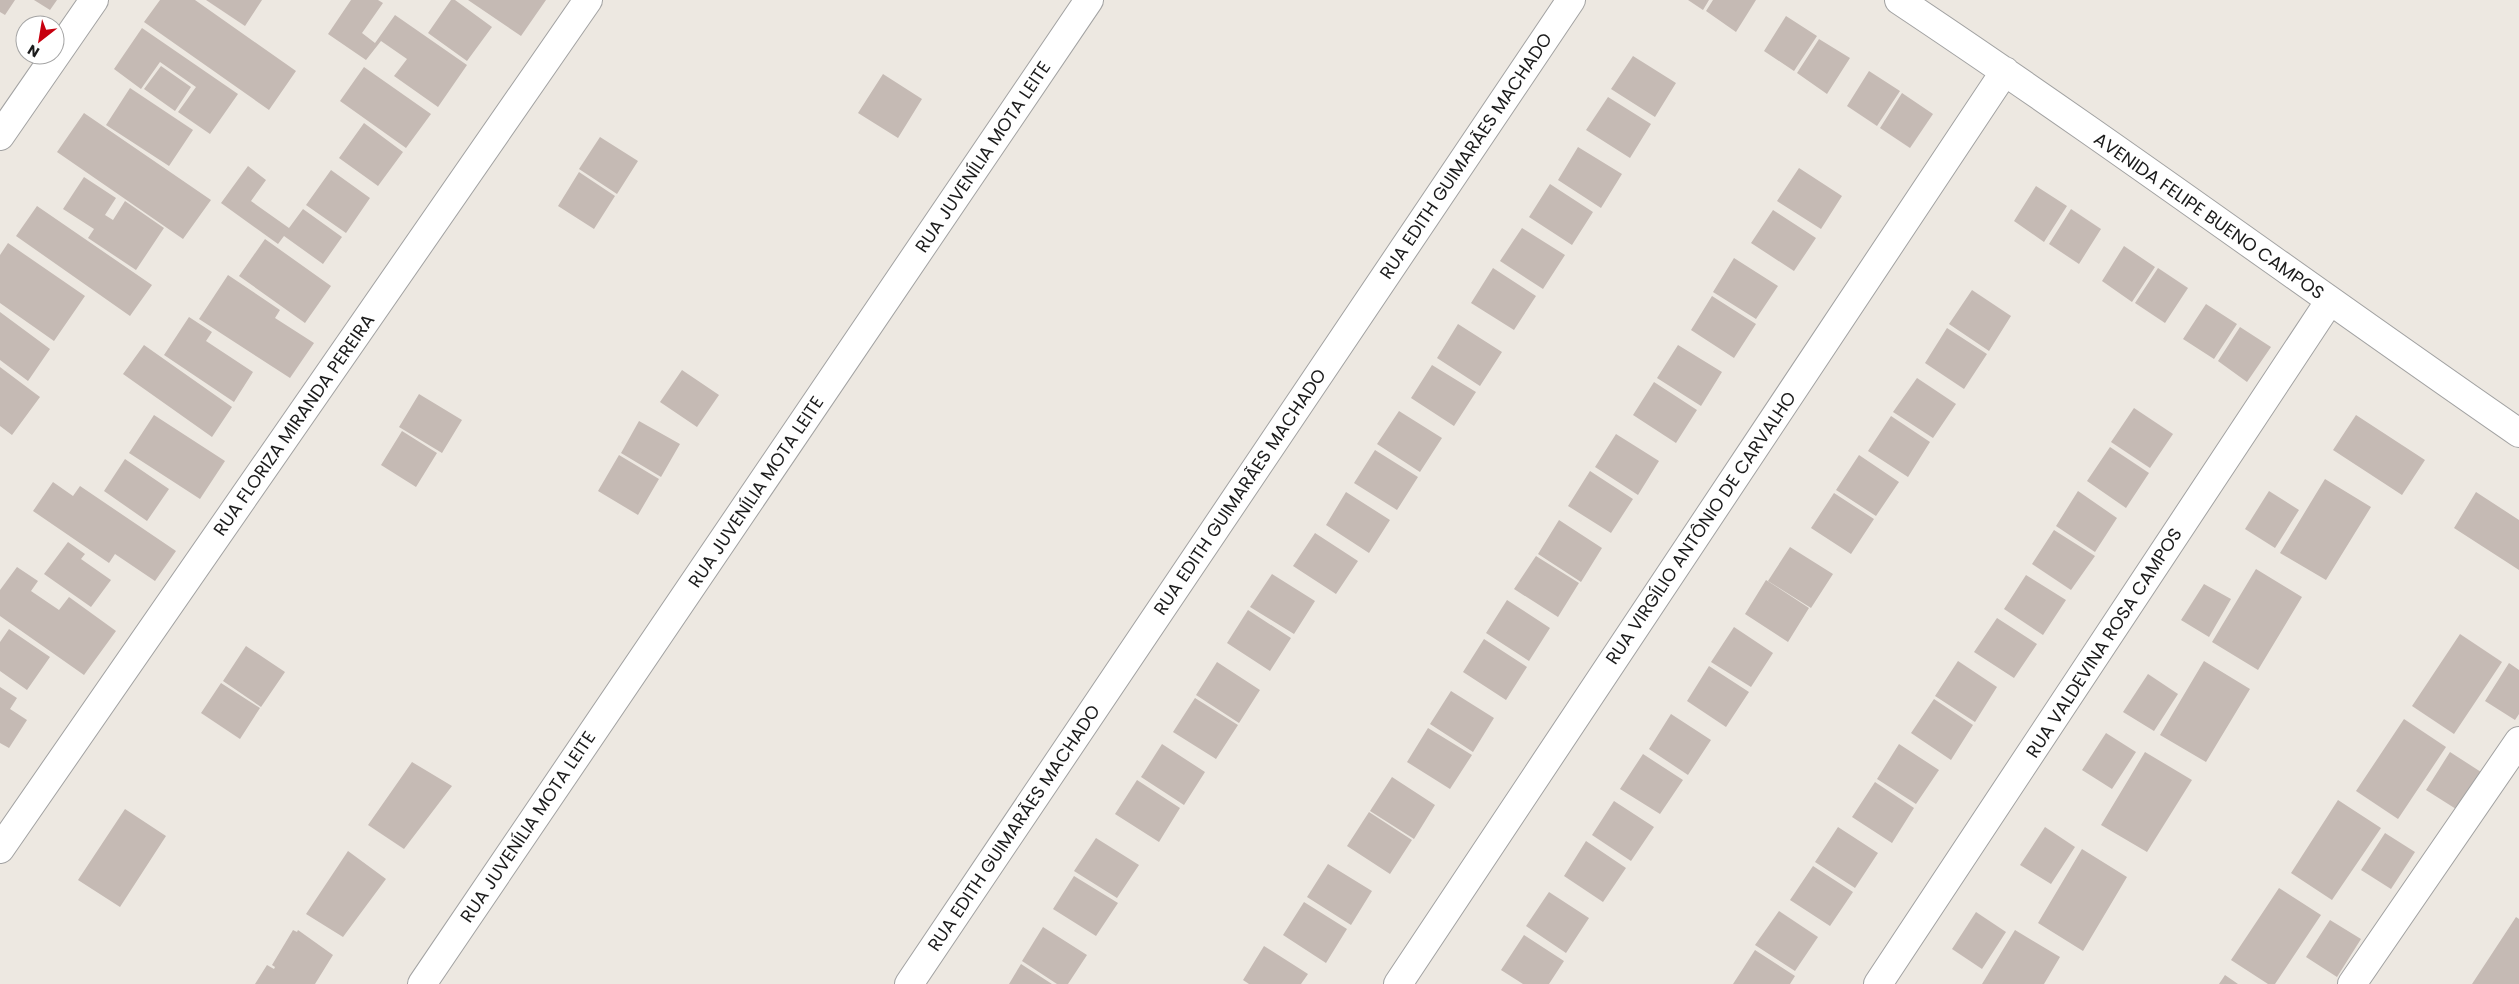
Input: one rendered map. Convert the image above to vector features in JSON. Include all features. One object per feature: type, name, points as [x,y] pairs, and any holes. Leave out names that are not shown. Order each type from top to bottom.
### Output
[{"type":"street","points":[[0,136],[94,0]]},
{"type":"street","name":"RUA FLORIZA MIRANDA PEREIRA","points":[[0,849],[588,0]]},
{"type":"street","name":"RUA JUVENÍLIA MOTA LEITE","points":[[422,984],[1089,0]]},
{"type":"street","name":"RUA EDITH GUIMARÃES MACHADO","points":[[909,984],[1571,0]]},
{"type":"street","name":"AVENIDA FELIPE BUENO CAMPOS","points":[[1899,0],[2005,71],[2329,302],[2519,433]]},
{"type":"street","name":"RUA VIRGÍLIO ANTÔNIO DE CARVALHO","points":[[1398,984],[2005,71]]},
{"type":"street","name":"RUA VALDEVINA ROSA CAMPOS","points":[[1878,984],[2329,302]]},
{"type":"street","points":[[2352,984],[2519,741]]},
{"type":"building","points":[[0,0],[15,0],[5,15],[0,12]]},
{"type":"building","points":[[34,0],[57,0],[50,10]]},
{"type":"building","points":[[160,0],[195,0],[296,71],[269,110],[144,22]]},
{"type":"building","points":[[206,0],[262,0],[245,26]]},
{"type":"building","points":[[351,0],[378,0],[383,3],[362,33],[375,43],[395,15],[467,65],[438,107],[394,76],[407,59],[381,41],[366,60],[328,34]]},
{"type":"building","points":[[451,0],[455,0],[492,27],[467,61],[428,33]]},
{"type":"building","points":[[468,0],[546,0],[521,36]]},
{"type":"building","points":[[1688,0],[1709,0],[1703,10]]},
{"type":"building","points":[[1713,0],[1756,0],[1736,32],[1706,11]]},
{"type":"building","points":[[1786,16],[1817,36],[1794,71],[1764,51]]},
{"type":"building","points":[[142,28],[238,94],[210,134],[178,112],[196,87],[160,62],[141,89],[114,69]]},
{"type":"building","points":[[1819,39],[1850,58],[1827,94],[1797,73]]},
{"type":"building","points":[[1633,56],[1676,83],[1655,117],[1611,89]]},
{"type":"building","points":[[161,66],[191,87],[175,111],[144,89]]},
{"type":"building","points":[[364,67],[431,114],[406,148],[340,101]]},
{"type":"building","points":[[1869,71],[1900,91],[1877,126],[1847,106]]},
{"type":"building","points":[[883,74],[922,99],[898,138],[858,113]]},
{"type":"building","points":[[130,88],[193,130],[169,166],[106,125]]},
{"type":"building","points":[[1902,93],[1933,114],[1910,148],[1880,128]]},
{"type":"building","points":[[1608,97],[1651,124],[1630,158],[1586,130]]},
{"type":"building","points":[[84,113],[211,200],[183,239],[57,152]]},
{"type":"building","points":[[364,123],[403,152],[378,186],[339,158]]},
{"type":"building","points":[[600,137],[638,161],[617,194],[579,169]]},
{"type":"building","points":[[1578,147],[1622,174],[1601,208],[1558,180]]},
{"type":"building","points":[[248,166],[266,180],[251,201],[289,228],[303,209],[342,237],[323,264],[284,236],[278,244],[221,203]]},
{"type":"building","points":[[1799,168],[1842,196],[1821,229],[1777,201]]},
{"type":"building","points":[[331,170],[370,198],[346,233],[306,205]]},
{"type":"building","points":[[579,172],[615,196],[594,229],[558,206]]},
{"type":"building","points":[[84,177],[116,198],[105,215],[113,220],[125,201],[164,228],[136,270],[88,238],[94,229],[63,209]]},
{"type":"building","points":[[1550,184],[1593,212],[1572,245],[1529,217]]},
{"type":"building","points":[[2036,186],[2067,206],[2044,242],[2014,221]]},
{"type":"building","points":[[37,206],[152,285],[130,316],[16,236]]},
{"type":"building","points":[[2071,209],[2101,229],[2079,264],[2049,244]]},
{"type":"building","points":[[1773,210],[1816,238],[1794,271],[1751,243]]},
{"type":"building","points":[[1522,228],[1565,255],[1543,289],[1500,261]]},
{"type":"building","points":[[265,239],[331,286],[305,323],[239,276]]},
{"type":"building","points":[[8,243],[85,296],[54,341],[0,303],[0,255]]},
{"type":"building","points":[[2124,246],[2155,267],[2132,302],[2102,281]]},
{"type":"building","points":[[1734,258],[1778,286],[1756,319],[1713,292]]},
{"type":"building","points":[[1493,268],[1536,296],[1514,330],[1471,303]]},
{"type":"building","points":[[2158,268],[2188,288],[2165,323],[2135,303]]},
{"type":"building","points":[[228,275],[280,310],[275,318],[314,343],[290,378],[199,319]]},
{"type":"building","points":[[1972,290],[2011,316],[1989,351],[1949,324]]},
{"type":"building","points":[[1712,296],[1756,324],[1734,358],[1691,330]]},
{"type":"building","points":[[2206,304],[2237,324],[2214,359],[2183,339]]},
{"type":"building","points":[[0,312],[50,349],[28,381],[0,360]]},
{"type":"building","points":[[189,317],[212,332],[206,341],[253,372],[234,402],[164,355]]},
{"type":"building","points":[[1458,324],[1502,352],[1480,386],[1437,358]]},
{"type":"building","points":[[2240,327],[2271,347],[2247,382],[2218,361]]},
{"type":"building","points":[[1947,328],[1987,354],[1964,389],[1925,363]]},
{"type":"building","points":[[144,345],[232,407],[212,437],[123,374]]},
{"type":"building","points":[[1678,345],[1722,372],[1701,406],[1657,378]]},
{"type":"building","points":[[1432,365],[1476,392],[1454,426],[1411,398]]},
{"type":"building","points":[[0,367],[40,397],[12,435],[0,426]]},
{"type":"building","points":[[682,370],[719,395],[697,427],[660,402]]},
{"type":"building","points":[[1917,378],[1956,404],[1933,438],[1893,412]]},
{"type":"building","points":[[1654,382],[1697,410],[1676,443],[1633,415]]},
{"type":"building","points":[[419,394],[462,420],[442,453],[399,427]]},
{"type":"building","points":[[2134,408],[2173,434],[2150,468],[2111,442]]},
{"type":"building","points":[[1399,411],[1442,438],[1420,472],[1377,444]]},
{"type":"building","points":[[154,415],[225,461],[200,499],[129,453]]},
{"type":"building","points":[[2356,415],[2425,460],[2402,495],[2333,450]]},
{"type":"building","points":[[1891,416],[1930,442],[1908,477],[1868,451]]},
{"type":"building","points":[[639,421],[680,444],[661,477],[621,453]]},
{"type":"building","points":[[402,431],[437,453],[416,487],[381,465]]},
{"type":"building","points":[[1616,434],[1659,461],[1638,495],[1595,467]]},
{"type":"building","points":[[2110,447],[2149,473],[2126,508],[2087,481]]},
{"type":"building","points":[[1375,450],[1418,477],[1397,510],[1354,483]]},
{"type":"building","points":[[619,455],[659,479],[638,515],[598,491]]},
{"type":"building","points":[[1859,455],[1899,482],[1876,516],[1836,490]]},
{"type":"building","points":[[125,459],[169,489],[147,521],[104,491]]},
{"type":"building","points":[[1590,471],[1633,499],[1611,533],[1568,506]]},
{"type":"building","points":[[2325,479],[2371,507],[2326,580],[2280,553]]},
{"type":"building","points":[[53,482],[73,496],[80,486],[176,551],[155,581],[115,554],[109,563],[33,511]]},
{"type":"building","points":[[2078,491],[2117,518],[2095,552],[2056,526]]},
{"type":"building","points":[[2269,491],[2299,510],[2275,548],[2245,529]]},
{"type":"building","points":[[1346,492],[1390,520],[1369,553],[1326,525]]},
{"type":"building","points":[[2476,492],[2519,520],[2519,570],[2454,528]]},
{"type":"building","points":[[1834,493],[1874,519],[1851,554],[1811,528]]},
{"type":"building","points":[[1559,520],[1602,548],[1581,582],[1538,554]]},
{"type":"building","points":[[2054,530],[2095,556],[2071,590],[2032,564]]},
{"type":"building","points":[[1315,533],[1358,561],[1336,594],[1293,566]]},
{"type":"building","points":[[68,542],[85,554],[81,559],[111,580],[91,607],[44,574]]},
{"type":"building","points":[[1790,547],[1833,574],[1811,608],[1768,581]]},
{"type":"building","points":[[1536,556],[1579,583],[1558,617],[1514,589]]},
{"type":"building","points":[[17,567],[38,581],[31,591],[59,610],[69,597],[116,631],[84,675],[0,616],[0,590]]},
{"type":"building","points":[[2256,569],[2302,597],[2258,670],[2212,642]]},
{"type":"building","points":[[1272,574],[1315,601],[1294,634],[1250,607]]},
{"type":"building","points":[[2026,575],[2066,600],[2043,635],[2004,609]]},
{"type":"building","points":[[1766,580],[1809,608],[1788,642],[1745,614]]},
{"type":"building","points":[[2204,584],[2231,599],[2209,637],[2181,620]]},
{"type":"building","points":[[1507,600],[1550,628],[1529,661],[1486,633]]},
{"type":"building","points":[[1248,610],[1291,638],[1270,671],[1227,643]]},
{"type":"building","points":[[1997,618],[2037,644],[2014,678],[1974,652]]},
{"type":"building","points":[[1734,627],[1773,653],[1751,687],[1711,662]]},
{"type":"building","points":[[9,629],[50,657],[27,690],[0,671],[0,642]]},
{"type":"building","points":[[2460,634],[2502,662],[2454,734],[2412,706]]},
{"type":"building","points":[[1484,639],[1527,667],[1506,700],[1463,672]]},
{"type":"building","points":[[246,646],[285,672],[261,707],[223,681]]},
{"type":"building","points":[[1958,661],[1997,687],[1975,722],[1935,696]]},
{"type":"building","points":[[2204,661],[2250,689],[2206,762],[2160,735]]},
{"type":"building","points":[[1217,662],[1260,690],[1239,723],[1196,695]]},
{"type":"building","points":[[2509,663],[2519,670],[2519,714],[2515,720],[2485,701]]},
{"type":"building","points":[[1709,666],[1749,692],[1726,727],[1687,701]]},
{"type":"building","points":[[2148,674],[2178,694],[2154,731],[2123,712]]},
{"type":"building","points":[[221,683],[260,708],[240,739],[201,713]]},
{"type":"building","points":[[0,687],[17,698],[10,709],[27,720],[9,748],[0,743]]},
{"type":"building","points":[[1451,691],[1494,718],[1473,752],[1430,724]]},
{"type":"building","points":[[1195,698],[1238,725],[1216,759],[1173,732]]},
{"type":"building","points":[[1934,699],[1973,725],[1951,760],[1911,733]]},
{"type":"building","points":[[1671,714],[1711,740],[1688,775],[1649,749]]},
{"type":"building","points":[[2404,719],[2446,747],[2398,819],[2356,791]]},
{"type":"building","points":[[1428,728],[1472,755],[1450,789],[1407,762]]},
{"type":"building","points":[[2106,733],[2136,752],[2112,789],[2082,770]]},
{"type":"building","points":[[1162,744],[1205,772],[1184,805],[1141,777]]},
{"type":"building","points":[[1899,744],[1939,770],[1916,804],[1877,779]]},
{"type":"building","points":[[2145,752],[2192,780],[2147,852],[2101,825]]},
{"type":"building","points":[[2450,752],[2481,772],[2456,809],[2426,790]]},
{"type":"building","points":[[1643,754],[1683,780],[1660,814],[1620,789]]},
{"type":"building","points":[[412,762],[452,786],[404,849],[368,825]]},
{"type":"building","points":[[1392,777],[1435,805],[1414,839],[1370,811]]},
{"type":"building","points":[[1137,780],[1180,808],[1159,842],[1115,814]]},
{"type":"building","points":[[1875,782],[1914,808],[1892,843],[1852,817]]},
{"type":"building","points":[[2338,800],[2381,828],[2332,900],[2291,873]]},
{"type":"building","points":[[1614,801],[1654,827],[1631,861],[1592,835]]},
{"type":"building","points":[[125,809],[166,836],[120,907],[78,880]]},
{"type":"building","points":[[1369,812],[1412,840],[1390,874],[1347,846]]},
{"type":"building","points":[[1838,827],[1878,853],[1855,888],[1815,862]]},
{"type":"building","points":[[2045,827],[2075,847],[2051,884],[2020,865]]},
{"type":"building","points":[[2385,833],[2415,852],[2391,889],[2361,870]]},
{"type":"building","points":[[1096,838],[1139,865],[1117,898],[1074,871]]},
{"type":"building","points":[[1586,841],[1626,868],[1603,902],[1564,876]]},
{"type":"building","points":[[2082,849],[2127,877],[2083,951],[2038,923]]},
{"type":"building","points":[[348,851],[386,879],[343,937],[306,914]]},
{"type":"building","points":[[1328,864],[1372,891],[1351,925],[1307,897]]},
{"type":"building","points":[[1813,866],[1853,892],[1830,926],[1790,900]]},
{"type":"building","points":[[1074,876],[1118,903],[1096,936],[1053,909]]},
{"type":"building","points":[[2279,888],[2321,915],[2275,984],[2268,984],[2231,960]]},
{"type":"building","points":[[1549,892],[1589,918],[1566,953],[1526,926]]},
{"type":"building","points":[[1304,902],[1347,929],[1326,963],[1283,935]]},
{"type":"building","points":[[1779,911],[1818,937],[1795,971],[1755,945]]},
{"type":"building","points":[[1976,912],[2006,932],[1982,969],[1952,949]]},
{"type":"building","points":[[2516,917],[2519,919],[2519,984],[2472,984]]},
{"type":"building","points":[[2330,920],[2361,939],[2337,977],[2306,957]]},
{"type":"building","points":[[1043,927],[1087,955],[1068,984],[1057,984],[1022,961]]},
{"type":"building","points":[[293,930],[297,932],[298,930],[333,955],[315,984],[255,984],[267,965],[274,969],[275,967],[272,965]]},
{"type":"building","points":[[2015,930],[2060,957],[2044,984],[1982,984]]},
{"type":"building","points":[[1524,935],[1564,961],[1549,984],[1523,984],[1501,970]]},
{"type":"building","points":[[1264,946],[1308,974],[1301,984],[1249,984],[1243,980]]},
{"type":"building","points":[[1755,950],[1795,976],[1790,984],[1733,984]]},
{"type":"building","points":[[1021,964],[1052,984],[1009,984]]},
{"type":"building","points":[[2225,975],[2238,984],[2219,984]]}]
